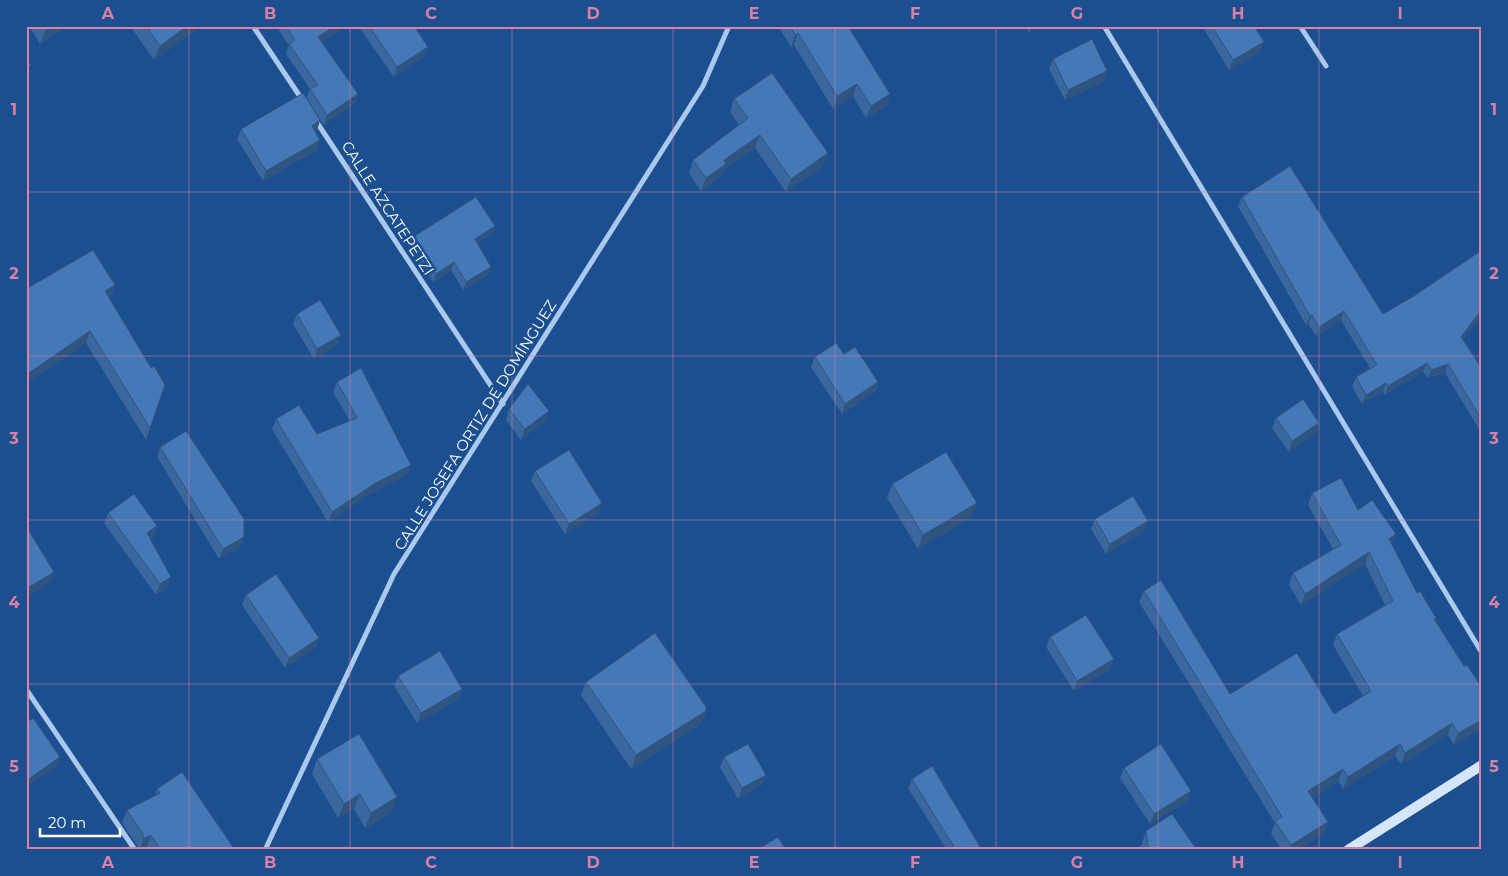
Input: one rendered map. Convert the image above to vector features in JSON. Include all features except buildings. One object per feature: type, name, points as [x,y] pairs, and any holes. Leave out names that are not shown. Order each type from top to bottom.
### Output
[{"type":"main road","points":[[1348,850],[1482,765]]},
{"type":"street","points":[[253,26],[307,108]]},
{"type":"street","name":"CALLE JOSEFA ORTIZ DE DOMÍNGUEZ","points":[[265,850],[394,574],[703,86],[730,26]]},
{"type":"street","points":[[1104,26],[1482,653]]},
{"type":"street","points":[[1300,26],[1326,66]]},
{"type":"street","name":"CALLE AZCATEPETZI","points":[[313,116],[503,404]]},
{"type":"street","points":[[26,689],[135,850]]}]
